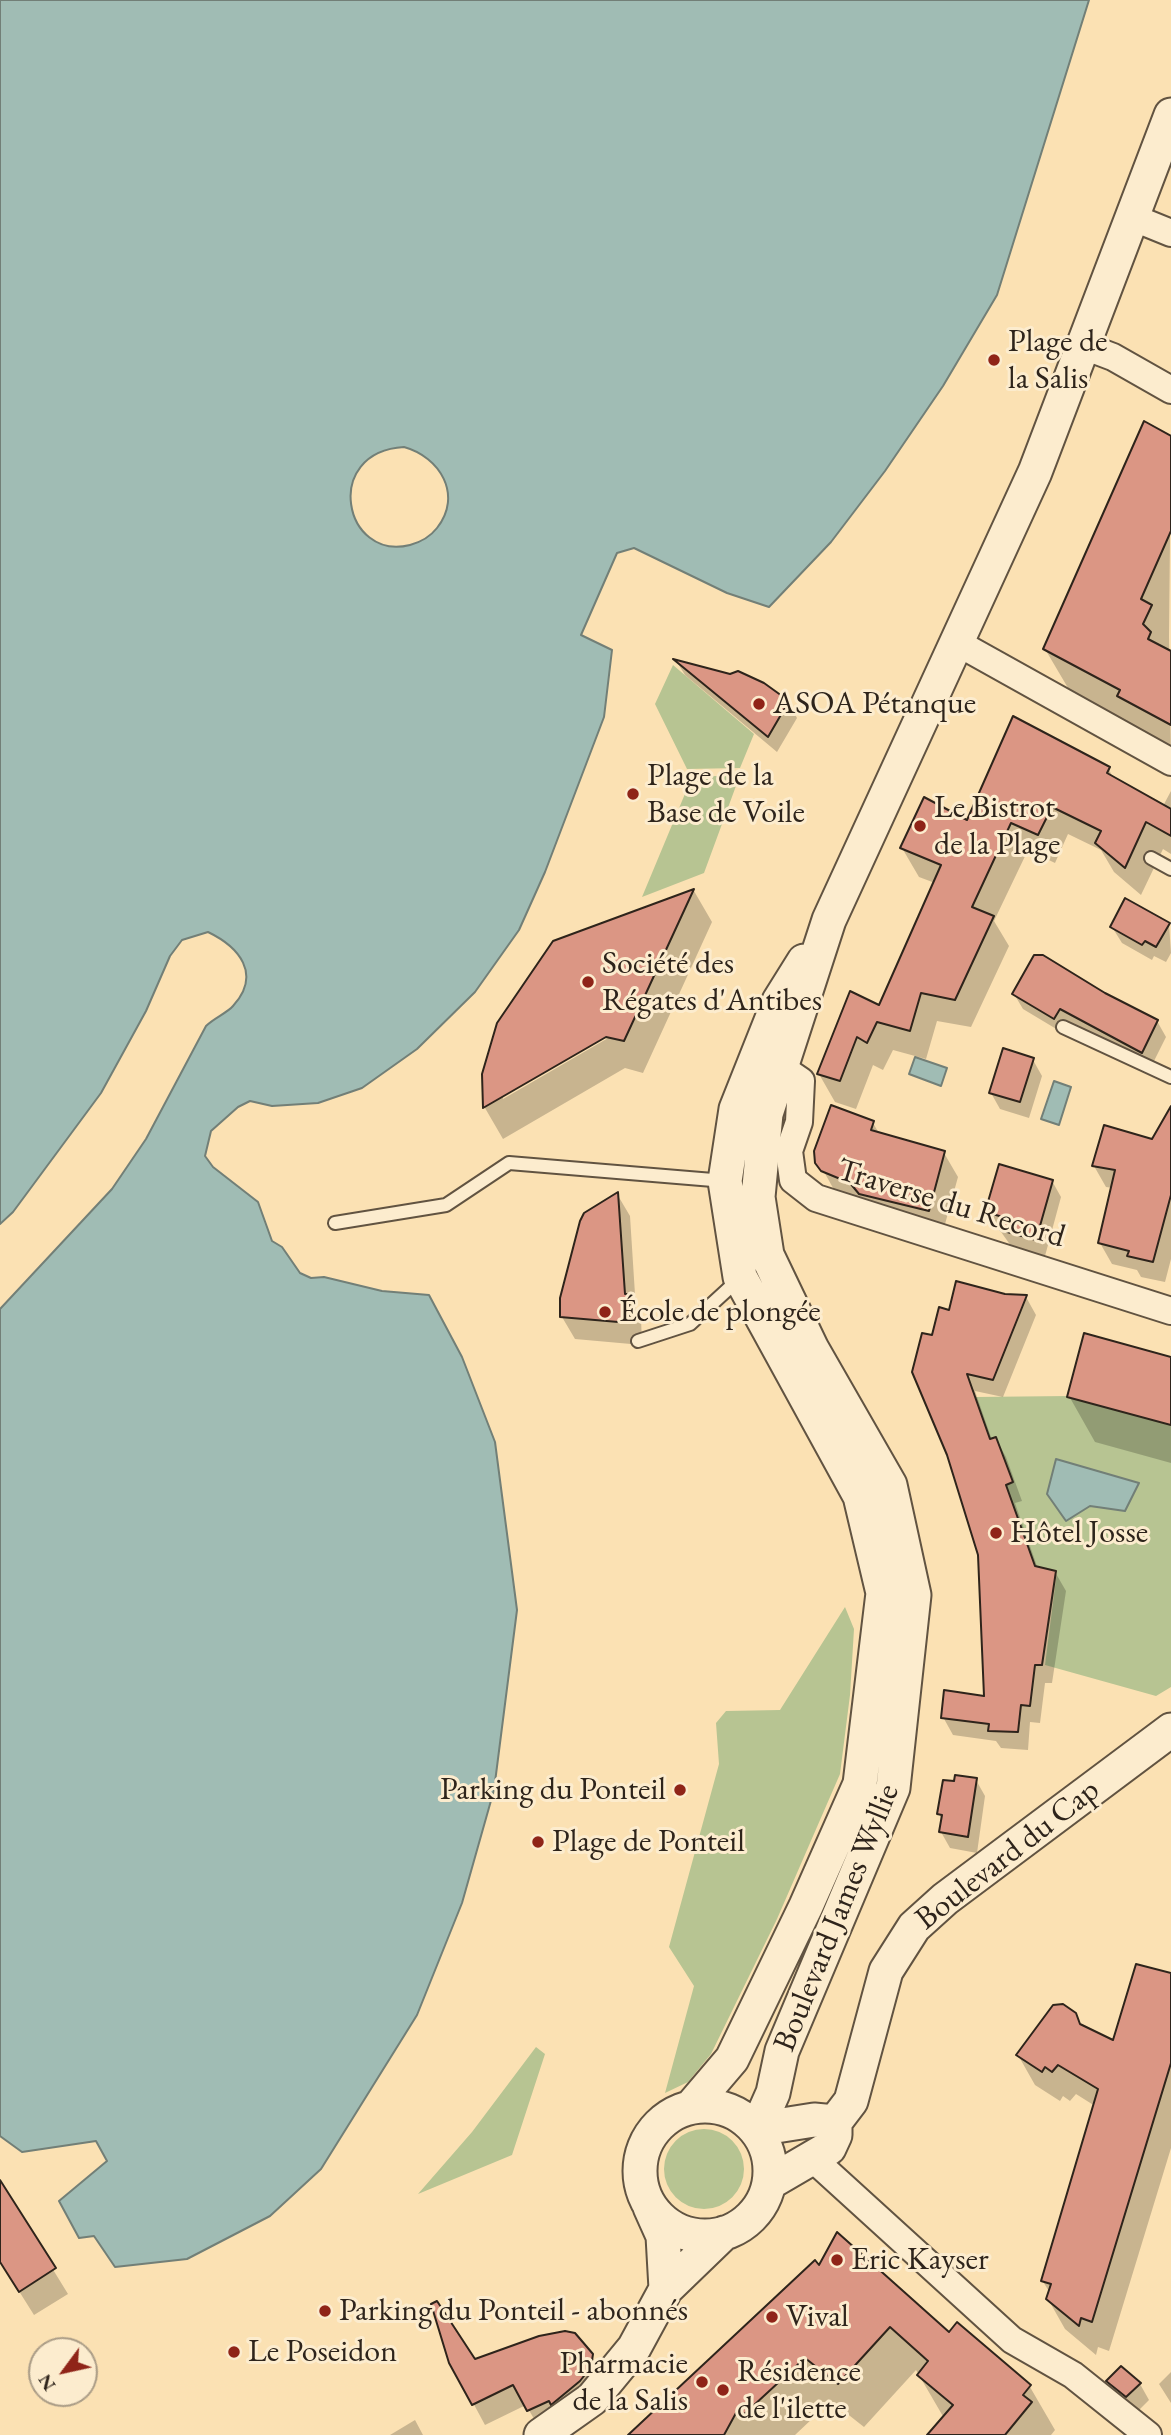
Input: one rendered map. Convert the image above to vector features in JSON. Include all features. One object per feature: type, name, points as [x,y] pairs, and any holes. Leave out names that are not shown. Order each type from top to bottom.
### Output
[{"type":"street","name":"Boulevard James Wyllie","points":[[796,1352],[767,1255],[760,1178],[766,1114],[829,920],[1035,472],[1171,115]]},
{"type":"street","points":[[1134,218],[1171,233]]},
{"type":"street","points":[[1084,346],[1113,357],[1171,390]]},
{"type":"street","points":[[956,642],[1171,762]]},
{"type":"street","name":"Boulevard James Wyllie","points":[[692,2106],[732,2059],[806,1906],[860,1784],[886,1703],[914,1595],[887,1546],[890,1485],[740,1278],[726,1172],[736,1109],[779,1001],[829,920]]},
{"type":"street","name":"Traverse du Record","points":[[782,1068],[801,1082],[799,1122],[789,1151],[793,1180],[816,1199],[1171,1311]]},
{"type":"street","points":[[726,1172],[760,1178]]},
{"type":"street","name":"Boulevard James Wyllie","points":[[772,2126],[773,2093],[782,2051],[893,1788],[886,1703]]},
{"type":"street","name":"Boulevard du Cap","points":[[769,2183],[829,2148],[835,2135],[835,2122],[851,2101],[886,1971],[914,1927],[945,1899],[1171,1730]]},
{"type":"street","points":[[667,2289],[663,2236],[641,2186],[639,2166],[644,2145],[656,2127],[672,2113],[692,2106],[711,2105],[729,2109],[772,2126],[812,2158],[1012,2340],[1073,2375],[1147,2435]]},
{"type":"street","points":[[772,2126],[814,2120],[835,2122]]},
{"type":"street","points":[[649,2205],[663,2221],[682,2232],[703,2236],[724,2233],[741,2226],[754,2214],[769,2183],[772,2126]]},
{"type":"street","points":[[549,2433],[592,2399],[634,2348],[667,2289],[724,2233]]},
{"type":"lane","points":[[1151,858],[1171,869]]},
{"type":"lane","points":[[1063,1027],[1171,1077]]},
{"type":"lane","points":[[335,1223],[446,1205],[509,1163],[726,1172]]},
{"type":"lane","points":[[638,1341],[690,1324],[740,1278]]},
{"type":"green space","points":[[673,665],[754,734],[740,768],[687,769],[655,704]]},
{"type":"green space","points":[[740,775],[704,873],[642,897],[692,777]]},
{"type":"green space","points":[[1069,1396],[1171,1423],[1171,1687],[1156,1696],[1045,1665],[1057,1571],[1032,1567],[975,1397]]},
{"type":"green space","points":[[845,1607],[854,1629],[850,1695],[840,1774],[777,1919],[711,2054],[688,2082],[665,2093],[694,1986],[669,1947],[719,1764],[716,1723],[726,1711],[780,1710]]},
{"type":"green space","points":[[536,2047],[545,2054],[512,2155],[418,2194],[472,2132]]},
{"type":"green space","points":[[704,2129],[719,2132],[732,2141],[741,2154],[744,2169],[741,2184],[732,2197],[719,2206],[704,2209],[689,2206],[676,2197],[667,2184],[664,2169],[667,2154],[676,2141],[689,2132]]},
{"type":"water","points":[[0,0],[1089,0],[997,295],[943,386],[885,471],[831,542],[769,607],[727,593],[634,548],[617,553],[581,635],[612,650],[604,717],[545,872],[519,930],[475,992],[417,1049],[362,1088],[318,1103],[272,1106],[250,1101],[238,1107],[211,1131],[205,1156],[213,1167],[258,1202],[272,1241],[282,1247],[300,1273],[311,1278],[324,1277],[382,1291],[429,1295],[462,1357],[495,1442],[517,1610],[494,1790],[462,1903],[417,2015],[321,2169],[270,2216],[187,2259],[115,2267],[94,2236],[79,2238],[59,2201],[107,2161],[96,2141],[22,2152],[0,2136],[0,1309],[112,1189],[146,1139],[206,1026],[230,1009],[242,994],[246,972],[243,963],[229,945],[208,932],[182,940],[170,956],[146,1011],[101,1093],[13,1212],[0,1224]],"holes":[[[404,447],[428,459],[444,479],[448,503],[445,515],[437,528],[422,541],[410,545],[387,546],[370,538],[357,523],[351,504],[352,485],[361,467],[378,453]]]},
{"type":"water","points":[[915,1057],[947,1068],[941,1086],[909,1074]]},
{"type":"water","points":[[1054,1081],[1071,1087],[1059,1125],[1041,1119]]},
{"type":"water","points":[[1056,1459],[1139,1483],[1125,1511],[1090,1506],[1066,1521],[1047,1494]]},
{"type":"building","points":[[1144,421],[1171,436],[1171,531],[1141,599],[1152,605],[1143,624],[1151,632],[1148,639],[1171,651],[1171,725],[1117,696],[1120,690],[1043,649]]},
{"type":"building","name":"ASOA Pétanque","points":[[673,659],[730,674],[738,671],[764,683],[789,701],[768,737]]},
{"type":"building","points":[[1013,716],[1110,767],[1107,773],[1171,809],[1171,836],[1146,822],[1125,868],[1095,843],[1101,831],[1052,807],[1038,835],[1011,823],[972,907],[994,916],[955,1000],[921,993],[910,1031],[877,1022],[867,1043],[857,1037],[840,1081],[817,1074],[850,991],[879,1005],[941,865],[900,848],[924,797],[967,820]]},
{"type":"building","name":"Société des Régates d'Antibes","points":[[694,889],[624,1041],[606,1037],[483,1108],[482,1074],[497,1023],[553,941]]},
{"type":"building","points":[[1125,898],[1170,923],[1156,947],[1145,941],[1142,945],[1110,927]]},
{"type":"building","points":[[1034,955],[1043,955],[1105,993],[1158,1020],[1142,1053],[1060,1009],[1054,1019],[1012,994]]},
{"type":"building","points":[[1003,1048],[1034,1058],[1020,1102],[989,1093]]},
{"type":"building","points":[[831,1105],[874,1121],[871,1130],[945,1151],[929,1211],[859,1194],[850,1183],[821,1171],[815,1163],[814,1151]]},
{"type":"building","points":[[1171,1106],[1171,1195],[1153,1262],[1127,1256],[1129,1251],[1098,1243],[1115,1170],[1092,1166],[1104,1125],[1152,1139]]},
{"type":"building","points":[[999,1164],[1053,1180],[1036,1240],[1000,1230],[1003,1217],[985,1212]]},
{"type":"building","points":[[618,1192],[625,1294],[629,1294],[630,1323],[560,1317],[560,1298],[580,1221],[584,1213]]},
{"type":"building","points":[[956,1281],[1005,1294],[1027,1295],[993,1380],[967,1374],[990,1439],[996,1437],[1013,1482],[1006,1485],[1035,1566],[1056,1571],[1042,1665],[1035,1665],[1030,1706],[1021,1705],[1018,1732],[988,1731],[989,1724],[941,1718],[944,1690],[984,1696],[978,1555],[947,1455],[912,1372],[922,1333],[932,1335],[939,1307],[949,1310]]},
{"type":"building","points":[[1084,1333],[1171,1357],[1171,1425],[1067,1397]]},
{"type":"building","points":[[955,1775],[977,1778],[968,1837],[939,1832],[942,1815],[937,1814],[943,1780],[954,1781]]},
{"type":"building","points":[[1136,1964],[1171,1973],[1171,2063],[1092,2322],[1081,2318],[1079,2326],[1046,2299],[1051,2284],[1041,2281],[1098,2089],[1058,2065],[1052,2072],[1045,2067],[1042,2072],[1016,2055],[1053,2005],[1063,2004],[1076,2013],[1080,2024],[1113,2040]]},
{"type":"building","points":[[0,2180],[56,2268],[19,2292],[0,2262]]},
{"type":"building","points":[[837,2232],[949,2332],[957,2322],[1031,2385],[1023,2395],[1032,2402],[1005,2435],[927,2435],[953,2405],[917,2375],[928,2361],[890,2327],[838,2384],[805,2358],[740,2418],[736,2413],[724,2435],[628,2435],[815,2260],[819,2265]]},
{"type":"building","points":[[437,2301],[475,2359],[539,2336],[565,2331],[575,2333],[593,2354],[591,2367],[580,2381],[551,2405],[549,2401],[527,2411],[513,2385],[472,2405],[449,2363],[431,2304]]},
{"type":"building","points":[[1121,2366],[1141,2383],[1126,2397],[1106,2381]]},
{"type":"place","name":"Plage de la Salis","points":[[994,360]]},
{"type":"place","name":"ASOA Pétanque","points":[[759,704]]},
{"type":"place","name":"Plage de la Base de Voile","points":[[633,794]]},
{"type":"place","name":"Le Bistrot de la Plage","points":[[920,826]]},
{"type":"place","name":"Société des Régates d'Antibes","points":[[588,982]]},
{"type":"place","name":"École de plongée","points":[[605,1312]]},
{"type":"place","name":"Hôtel Josse","points":[[996,1533]]},
{"type":"place","name":"Parking du Ponteil","points":[[680,1790]]},
{"type":"place","name":"Plage de Ponteil","points":[[538,1842]]},
{"type":"place","name":"Eric Kayser","points":[[837,2260]]},
{"type":"place","name":"Parking du Ponteil - abonnés","points":[[325,2311]]},
{"type":"place","name":"Vival","points":[[772,2317]]},
{"type":"place","name":"Le Poseidon","points":[[234,2352]]},
{"type":"place","name":"Pharmacie de la Salis","points":[[702,2382]]},
{"type":"place","name":"Résidence de l'ilette","points":[[723,2390]]}]
